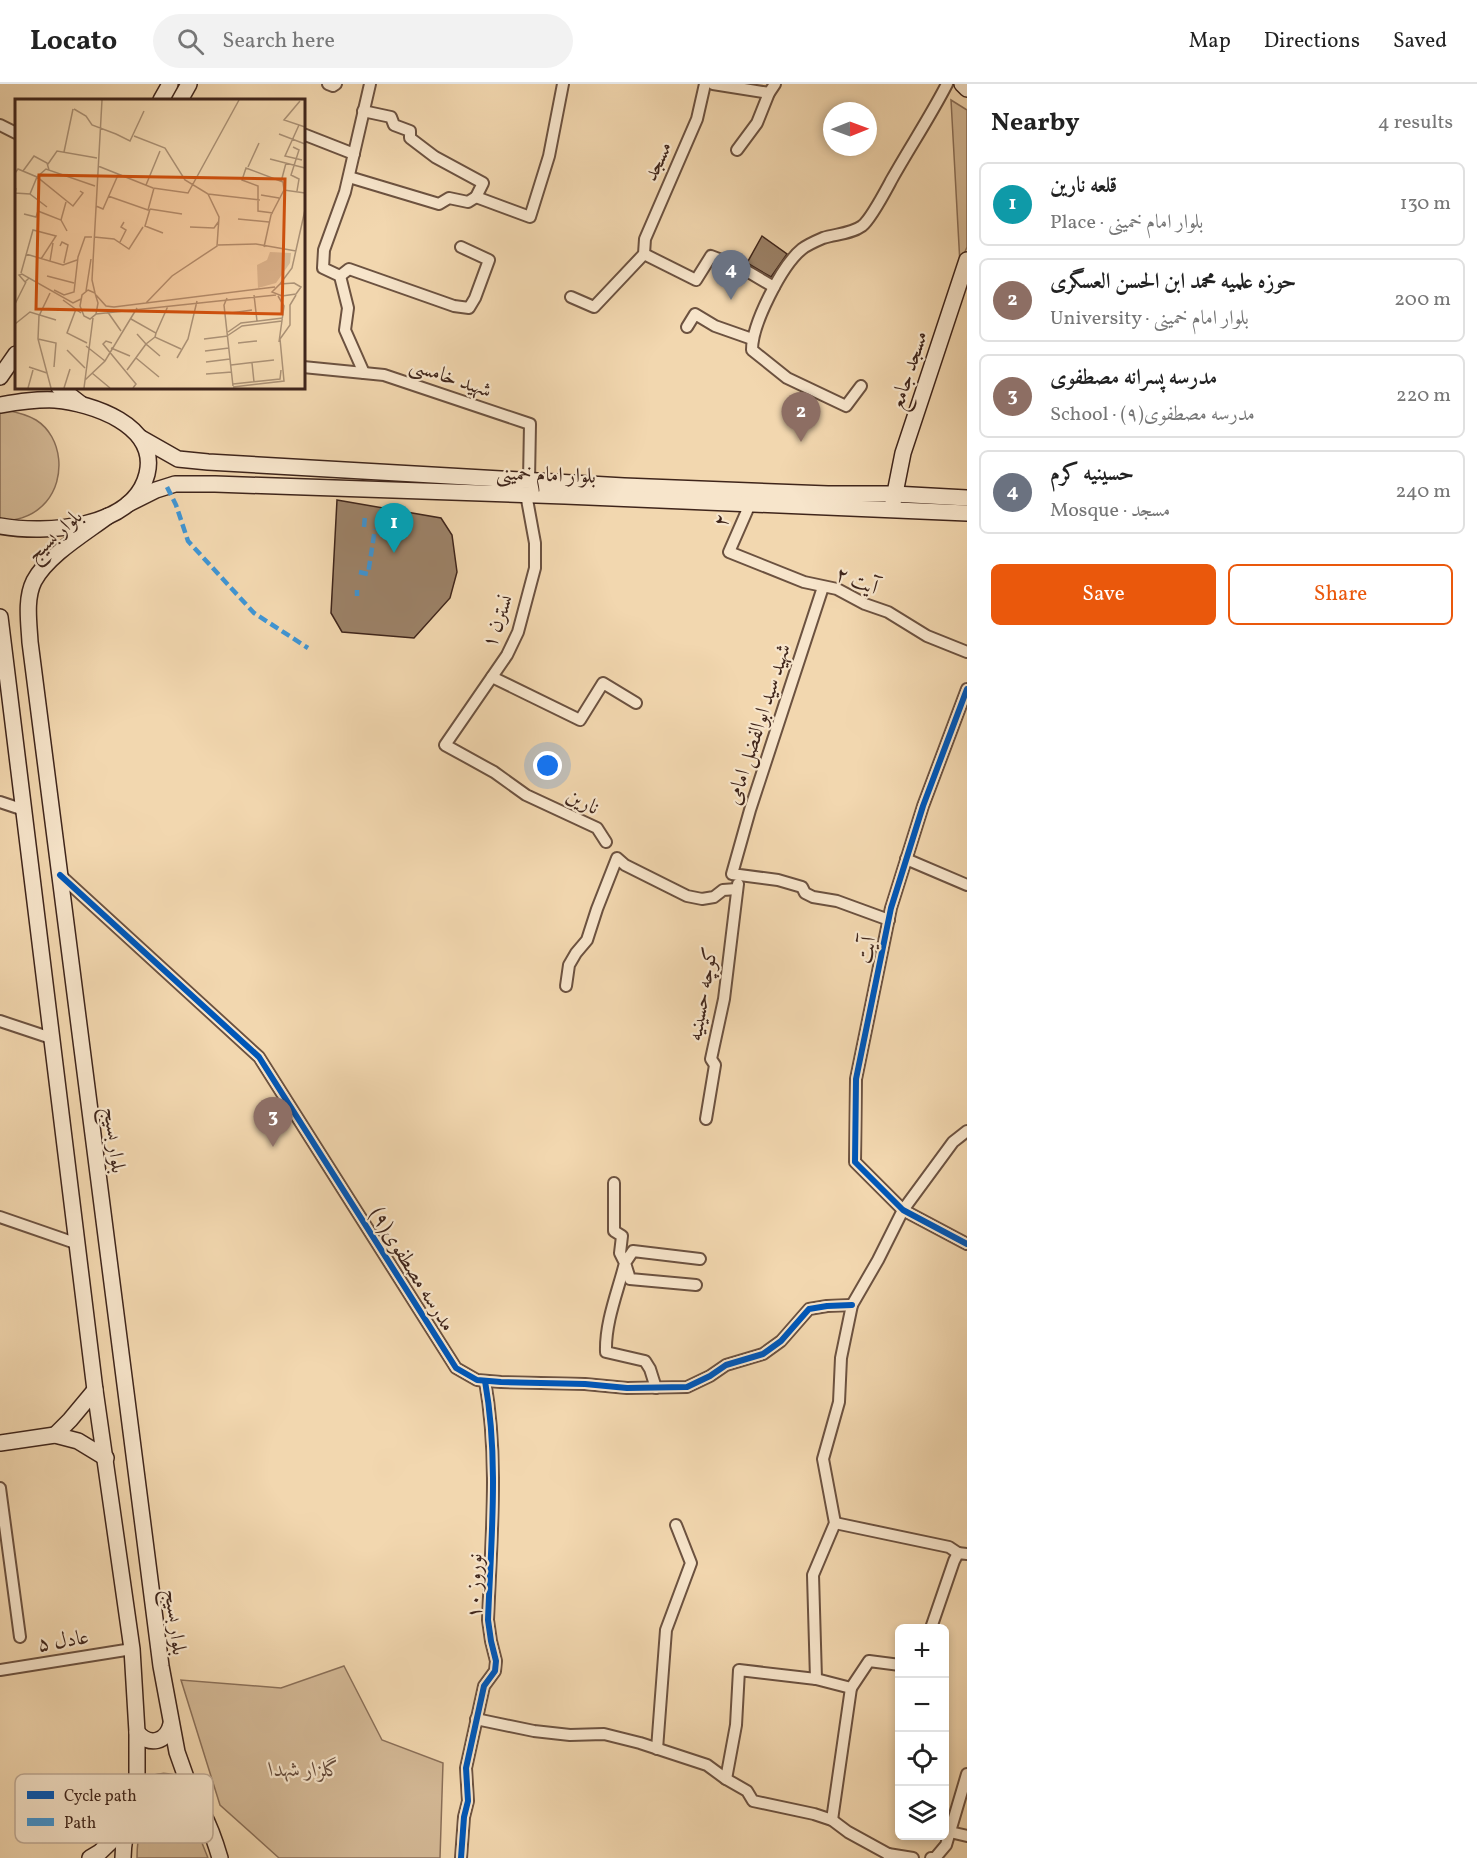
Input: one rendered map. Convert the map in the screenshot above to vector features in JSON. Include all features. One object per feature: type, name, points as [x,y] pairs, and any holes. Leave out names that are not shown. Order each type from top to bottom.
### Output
[{"type":"main road","points":[[162,99],[170,84]]},
{"type":"main road","points":[[181,99],[189,84]]},
{"type":"main road","points":[[962,84],[967,89]]},
{"type":"main road","name":"مسجد جامع","points":[[893,502],[903,453],[967,260]]},
{"type":"main road","points":[[2,372],[15,355]]},
{"type":"main road","points":[[60,388],[81,404]]},
{"type":"main road","points":[[0,405],[54,400],[81,404]]},
{"type":"main road","name":"بلوار امام خمینی","points":[[81,404],[106,412],[127,424],[141,438],[178,459],[750,504],[893,502],[967,498]]},
{"type":"main road","points":[[128,504],[142,489],[148,472],[148,455],[141,438]]},
{"type":"main road","name":"بلوار امام خمینی","points":[[108,516],[156,490],[175,484],[645,487],[828,494],[967,513]]},
{"type":"main road","points":[[0,526],[28,530],[56,530],[83,525],[108,516]]},
{"type":"main road","name":"بلوار بسیج","points":[[108,516],[50,560],[33,582],[28,606],[30,642],[161,1666],[177,1752],[185,1774]]},
{"type":"main road","points":[[0,617],[95,1390],[132,1649],[137,1732],[136,1774]]},
{"type":"main road","points":[[3,643],[11,634],[22,634],[30,642]]},
{"type":"main road","points":[[55,1435],[95,1390]]},
{"type":"main road","points":[[0,1443],[55,1435],[78,1441],[106,1458]]},
{"type":"main road","points":[[137,1732],[145,1740],[156,1741],[167,1735],[171,1724]]},
{"type":"main road","name":"بلوار بسیج","points":[[213,1835],[215,1840]]},
{"type":"main road","points":[[215,1840],[220,1858]]},
{"type":"main road","points":[[215,1840],[232,1858]]},
{"type":"main road","points":[[90,1858],[109,1843]]},
{"type":"main road","points":[[123,1858],[124,1843]]},
{"type":"street","points":[[328,84],[333,86],[336,84]]},
{"type":"street","points":[[340,276],[323,268],[324,250],[349,177],[370,84]]},
{"type":"street","points":[[476,197],[530,217],[549,156],[563,84]]},
{"type":"street","name":"مسجد","points":[[644,254],[645,238],[697,119],[705,84]]},
{"type":"street","points":[[713,84],[772,89],[758,123],[737,150]]},
{"type":"street","points":[[861,386],[846,406],[787,378],[752,350],[752,339],[774,287],[802,249],[822,238],[863,225],[928,121],[947,84]]},
{"type":"street","points":[[349,177],[440,204],[449,198],[468,202],[476,197],[483,183],[435,157],[410,138],[410,131],[394,125],[392,117],[363,111]]},
{"type":"street","points":[[0,125],[15,132]]},
{"type":"street","points":[[304,134],[354,154]]},
{"type":"street","points":[[340,276],[349,269],[454,306],[469,308],[489,260],[461,247]]},
{"type":"street","points":[[571,297],[594,307],[644,254],[696,280],[711,256],[740,267],[774,287]]},
{"type":"street","points":[[340,276],[348,308],[345,330],[364,373]]},
{"type":"street","points":[[687,327],[695,314],[715,326],[752,339]]},
{"type":"street","name":"شهید خامسی","points":[[304,367],[384,375],[530,424],[528,487]]},
{"type":"street","name":"نسترن ۱","points":[[445,745],[507,655],[518,632],[535,568],[535,543],[528,487]]},
{"type":"street","name":"۲","points":[[729,552],[750,504]]},
{"type":"street","name":"آیت ۲","points":[[729,552],[804,582],[837,590],[888,612],[927,636],[967,652]]},
{"type":"street","name":"شهید سید ابوالفضل امامی","points":[[735,874],[750,810],[823,587]]},
{"type":"street","points":[[492,677],[580,720],[603,683],[636,703]]},
{"type":"street","name":"آیت","points":[[967,689],[923,806],[889,920],[856,1079],[855,1162],[903,1210],[967,1244]]},
{"type":"street","name":"نارین","points":[[445,745],[494,772],[526,795],[597,828],[606,842]]},
{"type":"street","points":[[0,802],[24,810]]},
{"type":"street","points":[[566,986],[569,965],[587,940],[617,858],[625,865],[687,896],[702,899],[714,897],[723,890],[737,889]]},
{"type":"street","points":[[906,859],[967,885]]},
{"type":"street","points":[[735,874],[778,880],[802,887],[805,893],[813,897],[837,902],[889,920]]},
{"type":"street","name":"کوچه حسینیه","points":[[706,1119],[715,1065],[711,1059],[724,999],[737,889],[735,874]]},
{"type":"street","name":"مدرسه مصطفوی(۹)","points":[[60,875],[259,1057],[456,1368],[477,1380],[627,1388],[687,1387],[726,1365],[762,1354],[781,1341],[809,1309],[852,1305]]},
{"type":"street","points":[[0,1021],[51,1038]]},
{"type":"street","points":[[816,1678],[813,1575],[835,1523],[823,1459],[839,1402],[841,1358],[852,1305],[903,1210],[953,1142],[967,1131]]},
{"type":"street","points":[[614,1183],[614,1231],[622,1236],[620,1253],[630,1279],[696,1285]]},
{"type":"street","points":[[0,1217],[78,1244]]},
{"type":"street","points":[[656,1388],[650,1369],[645,1362],[606,1352],[608,1332],[625,1263],[633,1251],[700,1259]]},
{"type":"street","name":"نوروز ۱۰","points":[[461,1858],[464,1817],[468,1801],[466,1768],[484,1686],[495,1671],[496,1660],[488,1620],[492,1446],[491,1414],[484,1381]]},
{"type":"street","points":[[0,1488],[20,1637]]},
{"type":"street","points":[[835,1523],[949,1547],[963,1553],[933,1624]]},
{"type":"street","points":[[657,1749],[666,1630],[691,1563],[676,1525]]},
{"type":"street","points":[[0,1578],[12,1576]]},
{"type":"street","name":"عادل ۵","points":[[0,1670],[132,1649]]},
{"type":"street","points":[[832,1820],[851,1688],[869,1661],[895,1664]]},
{"type":"street","points":[[726,1779],[736,1725],[739,1670],[816,1678],[851,1688]]},
{"type":"street","points":[[476,1719],[534,1731],[570,1735],[604,1734],[708,1765],[747,1791],[753,1801],[832,1820],[888,1856],[913,1858]]},
{"type":"street","points":[[931,1858],[935,1858],[946,1845],[967,1774]]},
{"type":"street","points":[[950,1833],[967,1836]]},
{"type":"green space","points":[[951,100],[967,110],[967,247],[960,264]]},
{"type":"green space","points":[[5,410],[28,416],[45,427],[56,447],[59,470],[52,493],[41,507],[25,517],[0,521],[0,411]]},
{"type":"green space","name":"گلزار شهدا","points":[[344,1666],[382,1740],[443,1763],[440,1858],[279,1858],[220,1805],[213,1783],[213,1774],[210,1774],[181,1680],[281,1688]]},
{"type":"green space","points":[[138,1843],[202,1843],[208,1858],[137,1858]]},
{"type":"building","points":[[762,236],[787,254],[771,277],[747,263]]},
{"type":"building","points":[[337,500],[441,518],[452,535],[457,572],[450,598],[414,638],[342,632],[331,613]]},
{"type":"marked path","points":[[167,487],[176,505],[188,541],[254,613],[308,648]]},
{"type":"marked path","points":[[364,527],[365,516]]},
{"type":"marked path","points":[[359,572],[368,574],[375,529]]},
{"type":"marked path","points":[[357,590],[357,596]]},
{"type":"cycle path","points":[[967,689],[923,806],[891,908],[856,1079],[855,1162],[903,1210],[967,1244]]},
{"type":"cycle path","points":[[60,875],[259,1057],[456,1368],[477,1380],[627,1388],[687,1387],[726,1365],[763,1354],[781,1341],[809,1309],[852,1305]]},
{"type":"cycle path","points":[[461,1858],[464,1817],[468,1801],[466,1768],[484,1686],[495,1671],[496,1661],[488,1620],[493,1470],[485,1381]]},
{"type":"place","name":"حسینیه کرم","points":[[731,300]]},
{"type":"place","name":"حوزه علمیه محمد ابن الحسن العسگری","points":[[801,442]]},
{"type":"place","name":"قلعه نارین","points":[[394,553]]},
{"type":"place","name":"مدرسه پسرانه مصطفوی","points":[[273,1147]]}]
